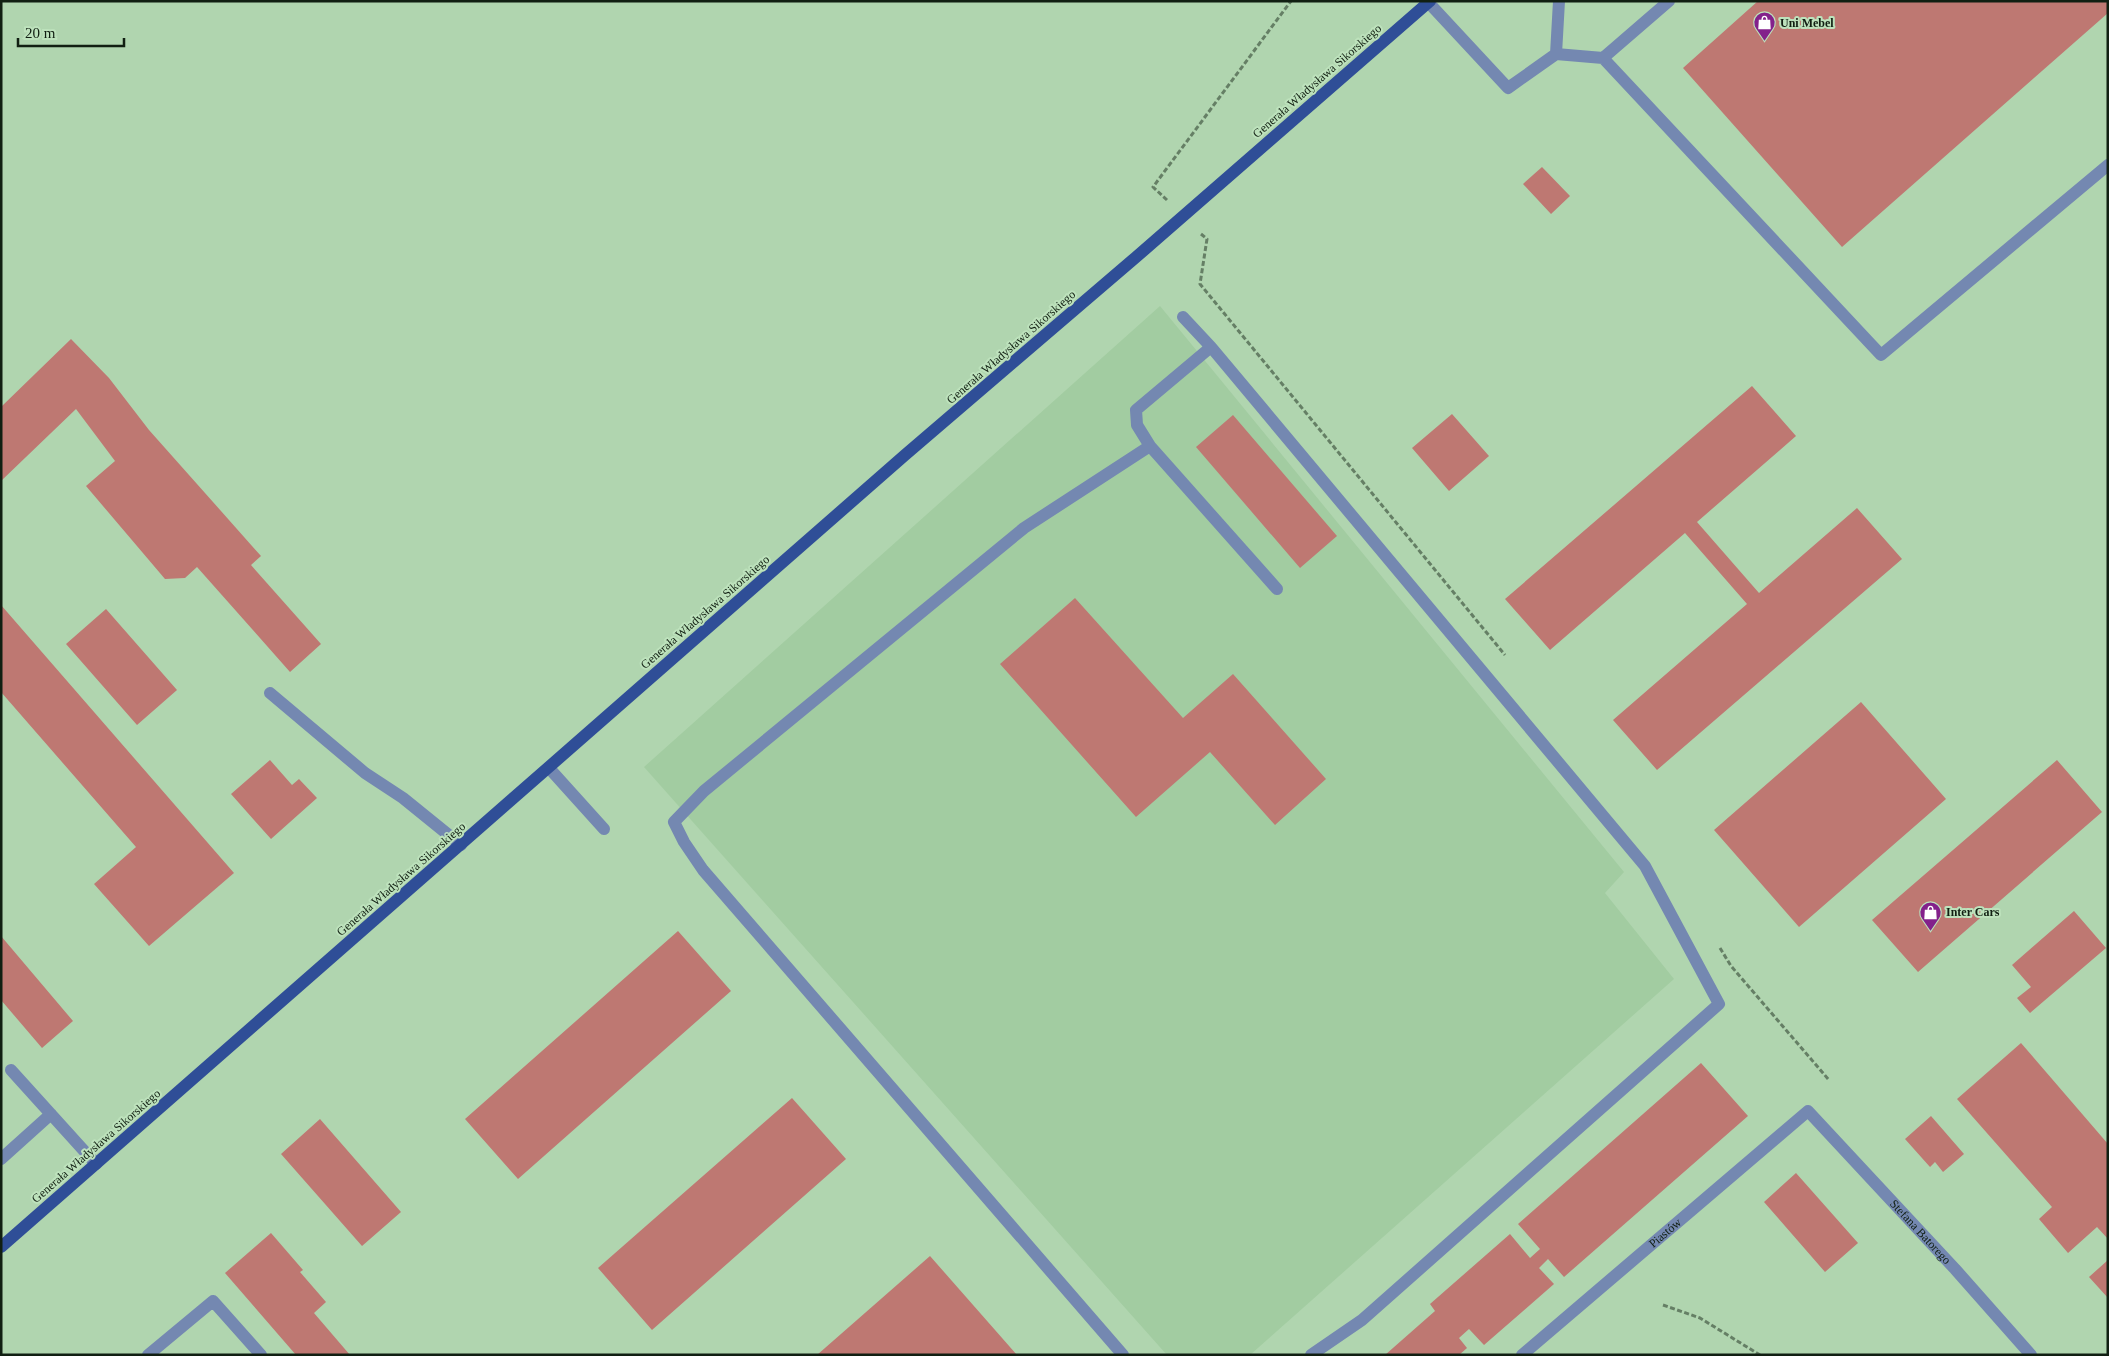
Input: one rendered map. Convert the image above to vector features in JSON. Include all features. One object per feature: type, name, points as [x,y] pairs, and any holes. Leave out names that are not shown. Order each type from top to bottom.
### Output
[{"type":"main road","name":"Generała Władysława Sikorskiego","points":[[1,1247],[905,456],[1429,2]]},
{"type":"street","points":[[1556,54],[1559,1]]},
{"type":"street","points":[[1603,58],[1669,1]]},
{"type":"street","points":[[1429,2],[1508,88],[1556,54],[1603,58],[1881,355],[2108,165]]},
{"type":"street","points":[[1183,317],[1211,347],[1645,866],[1718,1004],[1362,1320],[1310,1355]]},
{"type":"street","points":[[1211,347],[1136,410],[1137,426],[1150,446],[1277,589]]},
{"type":"street","points":[[1123,1355],[703,870],[684,842],[674,822],[704,791],[1024,528],[1150,446]]},
{"type":"street","points":[[270,693],[365,773],[403,798],[461,845]]},
{"type":"street","points":[[549,768],[604,829]]},
{"type":"street","points":[[10,1070],[96,1164]]},
{"type":"street","name":"Piastów","points":[[1522,1355],[1808,1111]]},
{"type":"street","name":"Stefana Batorego","points":[[1808,1111],[1955,1269],[2031,1355]]},
{"type":"street","points":[[1,1159],[50,1114]]},
{"type":"street","points":[[148,1355],[213,1301],[261,1355]]},
{"type":"path","points":[[1184,216],[1154,187],[1291,1]]},
{"type":"path","points":[[1663,1305],[1700,1318],[1760,1355]]},
{"type":"shaded area","points":[[1160,306],[1624,872],[1605,893],[1674,979],[1250,1355],[1167,1355],[644,767]]},
{"type":"building","points":[[1758,1],[2108,1],[2108,13],[1842,247],[1683,68]]},
{"type":"building","points":[[1542,167],[1570,196],[1551,214],[1523,184]]},
{"type":"building","points":[[71,339],[109,378],[149,430],[261,556],[251,565],[321,644],[290,672],[197,567],[185,578],[165,579],[86,486],[115,461],[76,409],[1,481],[1,407]]},
{"type":"building","points":[[1752,386],[1796,436],[1697,522],[1759,593],[1857,508],[1902,559],[1657,770],[1613,720],[1747,604],[1685,533],[1550,650],[1505,599]]},
{"type":"building","points":[[1452,414],[1489,456],[1449,491],[1412,448]]},
{"type":"building","points":[[1233,415],[1337,536],[1300,568],[1196,447]]},
{"type":"building","points":[[1075,598],[1183,718],[1233,674],[1326,779],[1275,825],[1210,752],[1136,817],[1000,664]]},
{"type":"building","points":[[1,605],[234,873],[149,946],[94,884],[136,847],[1,692]]},
{"type":"building","points":[[106,609],[177,690],[137,725],[66,644]]},
{"type":"building","points":[[1861,702],[1946,799],[1799,927],[1714,830]]},
{"type":"building","points":[[270,760],[292,785],[299,779],[317,798],[271,839],[231,794]]},
{"type":"building","points":[[2057,760],[2102,812],[1918,972],[1872,920]]},
{"type":"building","points":[[2074,911],[2106,948],[2030,1013],[2017,998],[2031,987],[2012,965]]},
{"type":"building","points":[[678,931],[731,991],[518,1179],[465,1119]]},
{"type":"building","points":[[1,936],[73,1021],[42,1048],[1,1000]]},
{"type":"building","points":[[2021,1043],[2108,1144],[2108,1239],[2097,1227],[2068,1253],[2039,1219],[2052,1207],[1957,1099]]},
{"type":"building","points":[[1701,1063],[1748,1116],[1564,1277],[1548,1259],[1539,1268],[1554,1284],[1484,1345],[1469,1329],[1459,1338],[1467,1348],[1459,1355],[1385,1355],[1435,1311],[1430,1304],[1510,1234],[1530,1258],[1540,1249],[1518,1224]]},
{"type":"building","points":[[792,1098],[846,1159],[652,1330],[598,1268]]},
{"type":"building","points":[[1931,1116],[1964,1154],[1943,1172],[1935,1162],[1930,1167],[1905,1139]]},
{"type":"building","points":[[320,1119],[401,1212],[362,1246],[281,1154]]},
{"type":"building","points":[[1796,1173],[1858,1243],[1825,1272],[1764,1202]]},
{"type":"building","points":[[271,1233],[303,1270],[300,1272],[326,1302],[314,1313],[350,1355],[296,1355],[225,1273]]},
{"type":"building","points":[[930,1256],[1017,1355],[817,1355]]},
{"type":"building","points":[[2108,1260],[2108,1298],[2089,1277]]},
{"type":"place","name":"Uni Mebel","points":[[1764,42]]},
{"type":"place","name":"Inter Cars","points":[[1930,931]]}]
